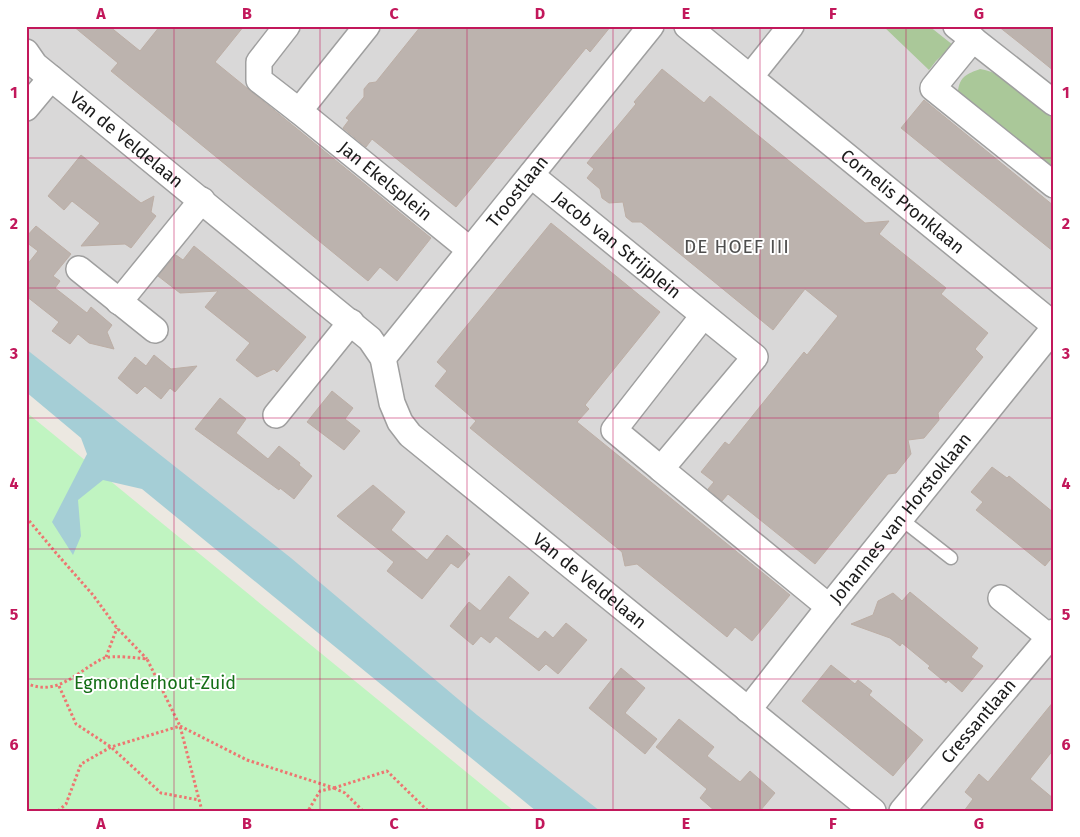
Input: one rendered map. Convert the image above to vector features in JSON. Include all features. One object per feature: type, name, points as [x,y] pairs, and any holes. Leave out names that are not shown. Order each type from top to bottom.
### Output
[{"type":"street","name":"Jan Ekelsplein","points":[[287,26],[259,62],[259,80],[470,250]]},
{"type":"street","points":[[299,111],[367,26]]},
{"type":"street","name":"Troostlaan","points":[[384,358],[651,26]]},
{"type":"street","name":"Cornelis Pronklaan","points":[[687,26],[1054,326]]},
{"type":"street","points":[[750,77],[791,26]]},
{"type":"street","points":[[1054,103],[965,33],[933,88],[1054,185]]},
{"type":"street","name":"Van de Veldelaan","points":[[26,52],[35,65],[370,338],[384,358],[392,402],[400,422],[410,435],[873,811]]},
{"type":"street","points":[[26,108],[51,78]]},
{"type":"street","name":"Jacob van Strijplein","points":[[531,175],[702,316],[755,357],[661,469]]},
{"type":"street","points":[[119,302],[202,200]]},
{"type":"street","points":[[79,269],[155,330]]},
{"type":"street","points":[[702,316],[614,430],[829,607]]},
{"type":"street","points":[[276,415],[350,322]]},
{"type":"street","name":"Johannes van Horstoklaan","points":[[748,710],[1054,326]]},
{"type":"street","points":[[1001,598],[1051,634]]},
{"type":"street","name":"Cressantlaan","points":[[902,811],[1051,634]]},
{"type":"lane","points":[[901,519],[951,558]]},
{"type":"path","points":[[26,517],[93,594],[117,628],[147,659],[180,726],[202,811]]},
{"type":"path","points":[[106,657],[117,628]]},
{"type":"path","points":[[26,683],[36,688],[59,686],[106,657],[147,659]]},
{"type":"path","points":[[59,686],[76,724],[112,747],[162,793],[199,800]]},
{"type":"path","points":[[58,811],[66,804],[81,764],[112,747],[180,726],[247,760],[345,793],[363,811]]},
{"type":"path","points":[[308,811],[320,790],[334,788],[387,771],[428,811]]},
{"type":"shaded area","points":[[26,26],[1054,26],[1054,811],[573,811],[26,368]]},
{"type":"green space","points":[[883,26],[929,26],[953,45],[929,70]]},
{"type":"green space","points":[[980,69],[1000,76],[1010,82],[1054,118],[1054,176],[996,132],[958,91],[960,82],[965,76]]},
{"type":"green space","name":"Egmonderhout-Zuid","points":[[26,412],[514,811],[26,811]]},
{"type":"water","points":[[26,349],[291,558],[477,715],[600,811],[536,811],[142,489],[103,480],[78,500],[81,536],[73,555],[52,522],[87,454],[81,438],[26,392]]},
{"type":"building","points":[[73,26],[109,26],[140,51],[160,26],[244,26],[215,62],[431,238],[397,281],[380,267],[368,281],[111,71],[118,63]]},
{"type":"building","points":[[421,26],[611,26],[590,52],[586,48],[456,207],[372,139],[366,147],[343,128],[349,120],[346,118],[364,97],[364,89],[369,83],[376,82]]},
{"type":"building","points":[[998,26],[1054,26],[1054,71],[1022,45]]},
{"type":"building","points":[[662,69],[704,103],[710,96],[865,223],[889,221],[879,234],[946,288],[941,294],[988,333],[975,349],[983,357],[938,413],[939,420],[924,438],[908,440],[911,454],[896,473],[888,474],[815,564],[728,494],[722,501],[708,489],[714,482],[701,472],[725,442],[729,445],[804,352],[807,355],[838,316],[805,289],[773,330],[641,222],[632,222],[626,217],[623,202],[609,203],[602,198],[600,189],[587,178],[594,169],[587,163],[636,104],[634,102]]},
{"type":"building","points":[[924,100],[1054,206],[1054,252],[901,128]]},
{"type":"building","points":[[81,155],[141,203],[154,196],[151,212],[156,216],[131,248],[125,244],[81,246],[100,223],[72,201],[64,210],[48,196]]},
{"type":"building","points":[[551,223],[660,312],[585,405],[589,409],[577,422],[790,595],[752,641],[735,627],[727,637],[637,564],[625,566],[622,552],[470,428],[476,421],[435,386],[447,371],[437,362]]},
{"type":"building","points":[[36,226],[71,254],[53,276],[60,281],[55,288],[87,313],[91,307],[112,325],[107,332],[114,349],[89,343],[78,334],[70,344],[52,331],[59,322],[26,296],[26,266],[38,251],[26,242],[26,237]]},
{"type":"building","points":[[194,246],[306,337],[277,372],[274,369],[257,377],[236,360],[250,343],[205,307],[218,291],[180,293],[158,276],[176,255],[183,260]]},
{"type":"building","points":[[154,355],[171,369],[197,366],[175,392],[170,388],[161,399],[145,386],[137,394],[118,378],[135,357],[146,366]]},
{"type":"building","points":[[332,391],[353,408],[345,419],[360,431],[344,450],[307,422]]},
{"type":"building","points":[[220,398],[246,419],[236,433],[268,459],[279,446],[300,463],[299,465],[312,476],[294,499],[195,429]]},
{"type":"building","points":[[992,467],[1007,478],[1009,476],[1054,513],[1054,555],[1045,566],[976,510],[983,502],[971,492]]},
{"type":"building","points":[[373,485],[405,512],[391,530],[427,560],[447,535],[470,554],[458,568],[451,563],[422,599],[387,571],[394,562],[337,516]]},
{"type":"building","points":[[509,576],[529,593],[508,618],[538,639],[545,631],[553,638],[566,623],[587,640],[558,674],[546,664],[539,671],[496,636],[490,643],[481,636],[473,645],[450,626],[469,602],[480,611]]},
{"type":"building","points":[[910,592],[978,648],[971,657],[983,666],[962,692],[948,680],[946,683],[928,668],[930,666],[902,643],[900,646],[890,638],[851,624],[873,615],[878,601],[893,593],[902,601]]},
{"type":"building","points":[[831,665],[855,684],[858,680],[872,691],[869,695],[923,740],[893,776],[802,701]]},
{"type":"building","points":[[621,668],[645,688],[625,713],[657,739],[645,754],[589,708]]},
{"type":"building","points":[[1054,701],[1054,749],[1030,779],[1054,799],[1054,811],[964,811],[973,799],[965,792],[979,774],[988,782]]},
{"type":"building","points":[[679,719],[714,747],[707,756],[740,782],[750,771],[775,793],[760,811],[715,811],[700,798],[707,789],[656,747]]},
{"type":"district","name":"DE HOEF III","points":[[737,246]]}]
